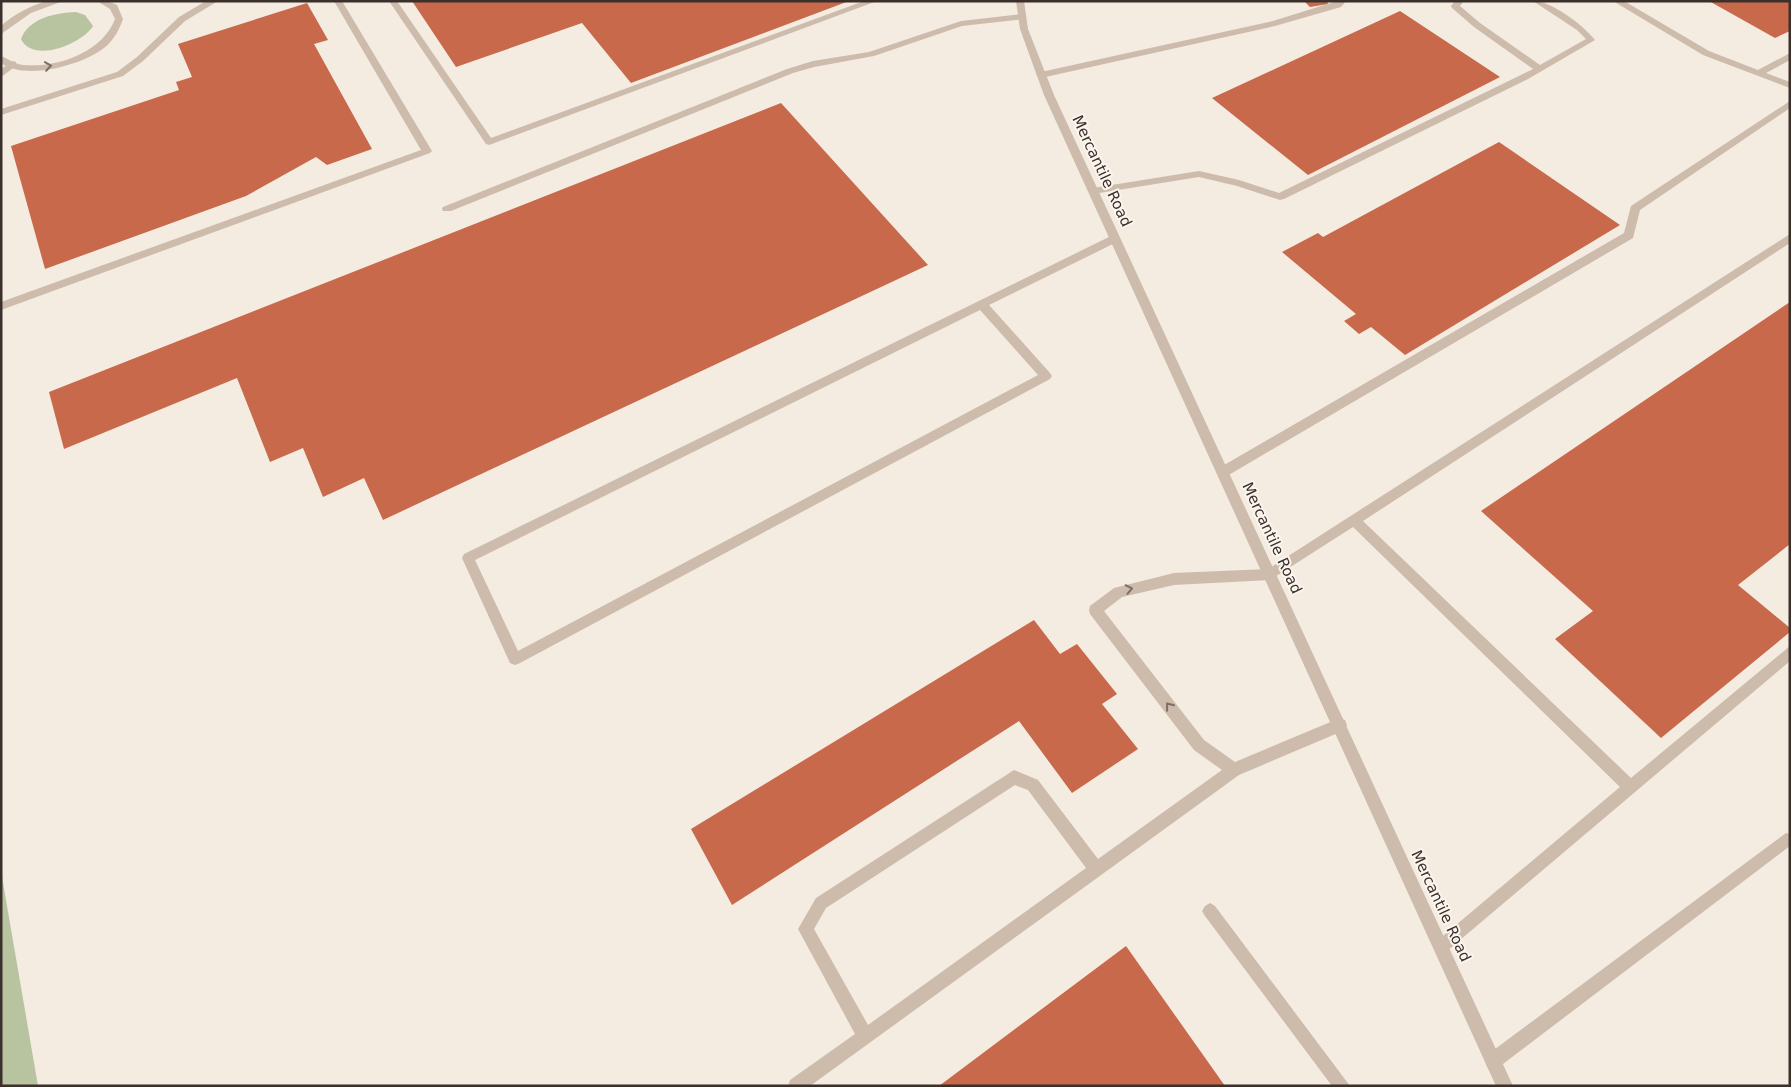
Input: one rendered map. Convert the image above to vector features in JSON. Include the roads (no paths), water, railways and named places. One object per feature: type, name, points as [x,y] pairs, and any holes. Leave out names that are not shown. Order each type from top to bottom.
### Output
[{"type":"street","points":[[1,31],[13,20],[29,11],[59,1]]},
{"type":"street","points":[[1,58],[23,68],[48,67],[75,60],[99,48],[114,33],[120,19],[114,8],[101,1]]},
{"type":"street","points":[[1,112],[120,74],[140,59],[182,19],[214,1]]},
{"type":"street","points":[[1,306],[427,151],[338,1]]},
{"type":"street","points":[[393,1],[489,142],[874,1]]},
{"type":"street","name":"Mercantile Road","points":[[1020,1],[1024,29],[1041,75],[1505,1086]]},
{"type":"street","points":[[1041,75],[1275,23],[1338,6],[1342,1]]},
{"type":"street","points":[[1460,1],[1454,6],[1477,25],[1540,69]]},
{"type":"street","points":[[1094,192],[1199,174],[1239,183],[1280,197],[1540,69],[1591,40],[1580,28],[1537,1]]},
{"type":"street","points":[[1617,1],[1706,53],[1790,85]]},
{"type":"street","points":[[447,209],[790,71],[871,54],[961,24],[1022,16]]},
{"type":"street","points":[[1758,73],[1790,56]]},
{"type":"street","points":[[1,74],[13,64]]},
{"type":"street","points":[[1223,472],[1629,235],[1635,208],[1790,104]]},
{"type":"street","points":[[981,304],[1046,376],[515,658],[468,558],[981,304],[1115,238]]},
{"type":"street","points":[[1234,770],[1199,745],[1095,610],[1119,592],[1174,579],[1270,574],[1790,238]]},
{"type":"street","points":[[1354,520],[1630,787]]},
{"type":"street","points":[[1442,946],[1790,652]]},
{"type":"street","points":[[796,1086],[1234,770],[1340,725]]},
{"type":"street","points":[[865,1036],[806,928],[820,903],[1014,777],[1033,785],[1096,869]]},
{"type":"street","points":[[1493,1061],[1786,840]]},
{"type":"street","points":[[1210,911],[1342,1086]]}]
